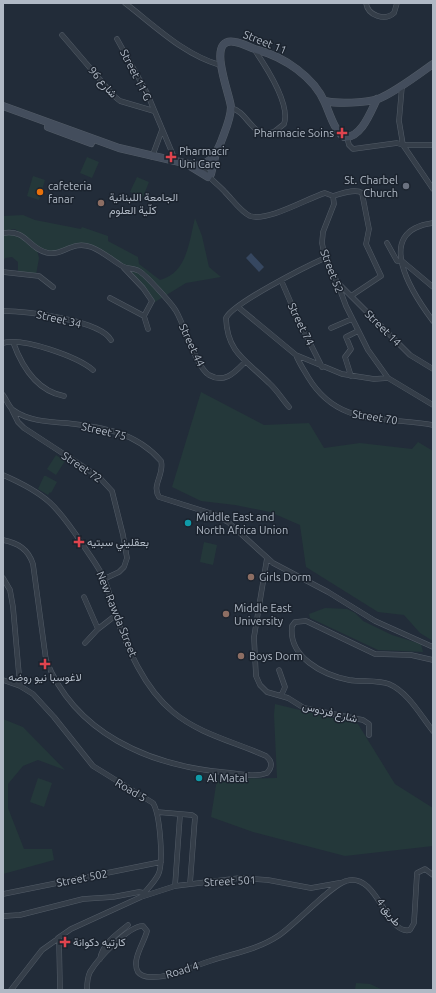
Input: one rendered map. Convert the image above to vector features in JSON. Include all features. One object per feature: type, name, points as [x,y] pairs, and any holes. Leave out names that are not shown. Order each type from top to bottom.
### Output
[{"type":"street","points":[[125,3],[190,53],[205,61],[220,66]]},
{"type":"street","points":[[366,3],[370,12],[378,16],[386,17],[394,13],[397,3]]},
{"type":"street","name":"شارع 96","points":[[62,35],[114,96],[120,101],[154,111]]},
{"type":"street","name":"Street 11-G","points":[[117,39],[139,77],[162,130]]},
{"type":"street","name":"Street 11","points":[[231,108],[220,66],[220,51],[226,44],[235,42],[277,57],[294,67],[311,83],[325,101],[340,133],[346,137]]},
{"type":"street","points":[[211,177],[216,153],[231,108],[236,109],[254,128],[263,134],[274,132],[282,126],[285,120],[286,112],[282,99],[266,66],[254,49]]},
{"type":"street","points":[[325,101],[346,103],[377,99],[402,85],[433,64]]},
{"type":"street","points":[[402,85],[399,121],[403,145],[433,189]]},
{"type":"street","points":[[377,99],[360,130],[352,136],[346,137],[349,145],[353,148],[397,143],[403,145],[433,145]]},
{"type":"street","points":[[3,106],[107,144],[188,165],[211,177]]},
{"type":"street","points":[[3,110],[104,148],[134,156],[151,156]]},
{"type":"street","points":[[151,156],[162,130]]},
{"type":"street","points":[[162,130],[176,162]]},
{"type":"street","points":[[188,165],[204,164],[216,153]]},
{"type":"street","points":[[204,164],[211,177],[240,208],[252,216],[263,216],[295,207],[325,193],[329,193],[333,196],[359,191],[362,194],[369,229],[366,244],[381,276],[352,296]]},
{"type":"street","name":"Street 52","points":[[333,196],[334,204],[323,232],[322,243],[325,258],[337,282],[352,319],[377,364],[388,378],[433,405]]},
{"type":"street","points":[[433,223],[414,228],[406,234],[401,245],[402,261],[413,291],[433,321]]},
{"type":"street","name":"Street 44","points":[[3,233],[18,233],[39,250],[47,253],[59,252],[75,245],[90,247],[123,267],[141,272],[176,310],[198,358],[208,374],[217,378],[226,377],[232,375],[245,362]]},
{"type":"street","points":[[387,242],[397,261],[402,261],[433,287]]},
{"type":"street","points":[[289,407],[275,389],[245,362],[235,350],[226,323],[228,315],[238,307],[281,280],[325,258]]},
{"type":"street","points":[[123,267],[143,288],[152,301],[144,316]]},
{"type":"street","points":[[3,272],[39,276],[53,287]]},
{"type":"street","name":"Street 74","points":[[281,280],[297,317],[322,367]]},
{"type":"street","name":"Street 14","points":[[337,282],[410,355],[433,369]]},
{"type":"street","points":[[110,298],[144,316],[148,329]]},
{"type":"street","points":[[238,307],[296,355],[322,367],[351,376],[374,379],[388,378]]},
{"type":"street","name":"Street 34","points":[[3,311],[31,312],[90,326],[103,331],[110,340]]},
{"type":"street","points":[[331,328],[352,319]]},
{"type":"street","points":[[351,376],[345,359],[345,356],[351,349],[346,337],[358,331]]},
{"type":"street","points":[[3,344],[13,342],[54,351],[78,360],[93,370]]},
{"type":"street","points":[[13,342],[22,363],[39,385],[51,393],[64,396]]},
{"type":"street","name":"Street 70","points":[[296,355],[318,392],[340,409],[354,414],[382,419],[433,425]]},
{"type":"street","points":[[3,395],[12,410]]},
{"type":"street","name":"Street 75","points":[[12,410],[40,421],[79,425],[119,432],[133,437],[161,461],[162,468],[156,486],[159,497],[213,514],[228,522],[267,558]]},
{"type":"street","name":"Street 72","points":[[12,410],[18,422],[24,428],[99,477],[112,491],[124,535],[126,558],[124,567],[119,572],[104,579]]},
{"type":"street","name":"New Rawda Street","points":[[3,475],[25,485],[54,505],[71,526],[104,579],[128,648],[144,678],[172,711],[182,719],[220,738],[266,756],[272,764],[267,773],[241,774],[200,770],[140,754],[113,739],[75,708],[57,683],[46,660],[41,635],[34,570],[30,556],[21,546],[3,540]]},
{"type":"street","points":[[267,558],[273,563],[328,592],[375,621],[433,647]]},
{"type":"street","name":"شارع فردوس","points":[[267,558],[254,637],[256,676],[260,685],[267,692],[281,696],[304,708],[363,720],[369,724],[369,735]]},
{"type":"street","points":[[266,568],[273,563]]},
{"type":"street","points":[[3,578],[10,590],[13,607],[20,686]]},
{"type":"street","points":[[84,597],[98,629]]},
{"type":"street","points":[[84,643],[98,629],[116,615]]},
{"type":"street","points":[[433,660],[411,655],[375,654],[306,621],[300,620],[292,626],[293,641],[305,659],[322,672],[348,679],[389,684],[408,698],[433,731]]},
{"type":"street","points":[[279,670],[285,687],[281,696]]},
{"type":"street","name":"Road 5","points":[[3,680],[20,686],[32,694],[48,710],[87,761],[127,789],[150,801],[157,812],[161,862],[159,874],[142,895],[71,929],[58,938]]},
{"type":"street","points":[[157,812],[192,815],[196,819],[190,884]]},
{"type":"street","points":[[175,886],[180,815]]},
{"type":"street","name":"Street 502","points":[[3,894],[161,862]]},
{"type":"street","name":"طريق 4","points":[[343,882],[352,879],[363,883],[377,897],[396,924],[408,931],[412,929],[414,923],[418,873],[425,869],[433,875]]},
{"type":"street","name":"Street 501","points":[[142,895],[175,886],[246,878],[268,880],[311,888],[343,882]]},
{"type":"street","name":"Road 4","points":[[87,990],[88,976],[100,959],[126,934],[140,926],[145,927],[147,931],[136,962],[136,967],[140,974],[145,976],[168,975],[254,949],[269,942],[288,929],[343,882]]},
{"type":"street","name":"Street 502","points":[[3,916],[20,915],[83,899],[113,897],[138,892],[142,895]]},
{"type":"street","points":[[100,959],[102,950],[108,941],[128,925]]},
{"type":"street","points":[[11,990],[42,950],[58,938],[60,938],[60,990]]},
{"type":"green space","points":[[87,157],[99,162],[92,178],[80,173]]},
{"type":"green space","points":[[33,176],[45,180],[39,200],[27,196]]},
{"type":"green space","points":[[137,177],[149,182],[143,197],[130,192]]},
{"type":"green space","points":[[23,215],[35,220],[81,229],[82,227],[108,236],[108,241],[138,257],[139,264],[160,280],[176,271],[181,264],[188,246],[195,218],[202,236],[209,267],[221,277],[186,283],[155,302],[124,266],[90,247],[71,248],[56,255],[44,251],[15,229],[3,231],[3,216]]},
{"type":"green space","points":[[15,233],[37,250],[39,258],[36,275],[18,273],[18,262],[12,257],[5,258],[3,262],[3,234]]},
{"type":"green space","points":[[201,392],[264,425],[309,423],[324,448],[360,443],[412,449],[418,442],[433,451],[433,641],[420,633],[404,615],[378,612],[306,567],[300,525],[270,512],[235,505],[201,501],[172,487]]},
{"type":"green space","points":[[56,455],[65,461],[56,475],[47,469]]},
{"type":"green space","points":[[44,476],[57,482],[51,493],[50,492],[48,495],[38,489]]},
{"type":"green space","points":[[204,542],[217,545],[213,565],[200,562]]},
{"type":"green space","points":[[325,608],[347,609],[355,613],[363,621],[392,635],[421,644],[423,652],[378,650],[310,618],[309,614]]},
{"type":"green space","points":[[275,704],[358,724],[395,784],[433,808],[433,846],[345,856],[253,832],[211,817],[217,779],[277,778],[274,715]]},
{"type":"green space","points":[[3,719],[23,727],[65,770],[38,760],[23,766],[8,784],[8,808],[24,849],[52,849],[54,860],[3,874]]},
{"type":"green space","points":[[38,778],[52,783],[44,807],[30,802]]},
{"type":"green space","points":[[356,983],[370,984],[383,990],[355,990]]},
{"type":"water","points":[[251,253],[264,267],[259,272],[246,258]]},
{"type":"place","name":"Pharmacie Soins","points":[[342,133]]},
{"type":"place","name":"Pharmacir Uni Care","points":[[171,157]]},
{"type":"place","name":"St. Charbel Church","points":[[406,186]]},
{"type":"place","name":"cafeteria fanar","points":[[40,192]]},
{"type":"place","name":"الجامعة اللبنانية كلّية العلوم","points":[[101,203]]},
{"type":"place","name":"Middle East and North Africa Union","points":[[188,523]]},
{"type":"place","name":"بعقليني سبتيه","points":[[79,542]]},
{"type":"place","name":"Girls Dorm","points":[[251,577]]},
{"type":"place","name":"Middle East University","points":[[226,614]]},
{"type":"place","name":"Boys Dorm","points":[[241,656]]},
{"type":"place","name":"لاغوسبا نيو روضه","points":[[45,664]]},
{"type":"place","name":"Al Matal","points":[[199,778]]},
{"type":"place","name":"كارتيه دكوانة","points":[[65,942]]}]
